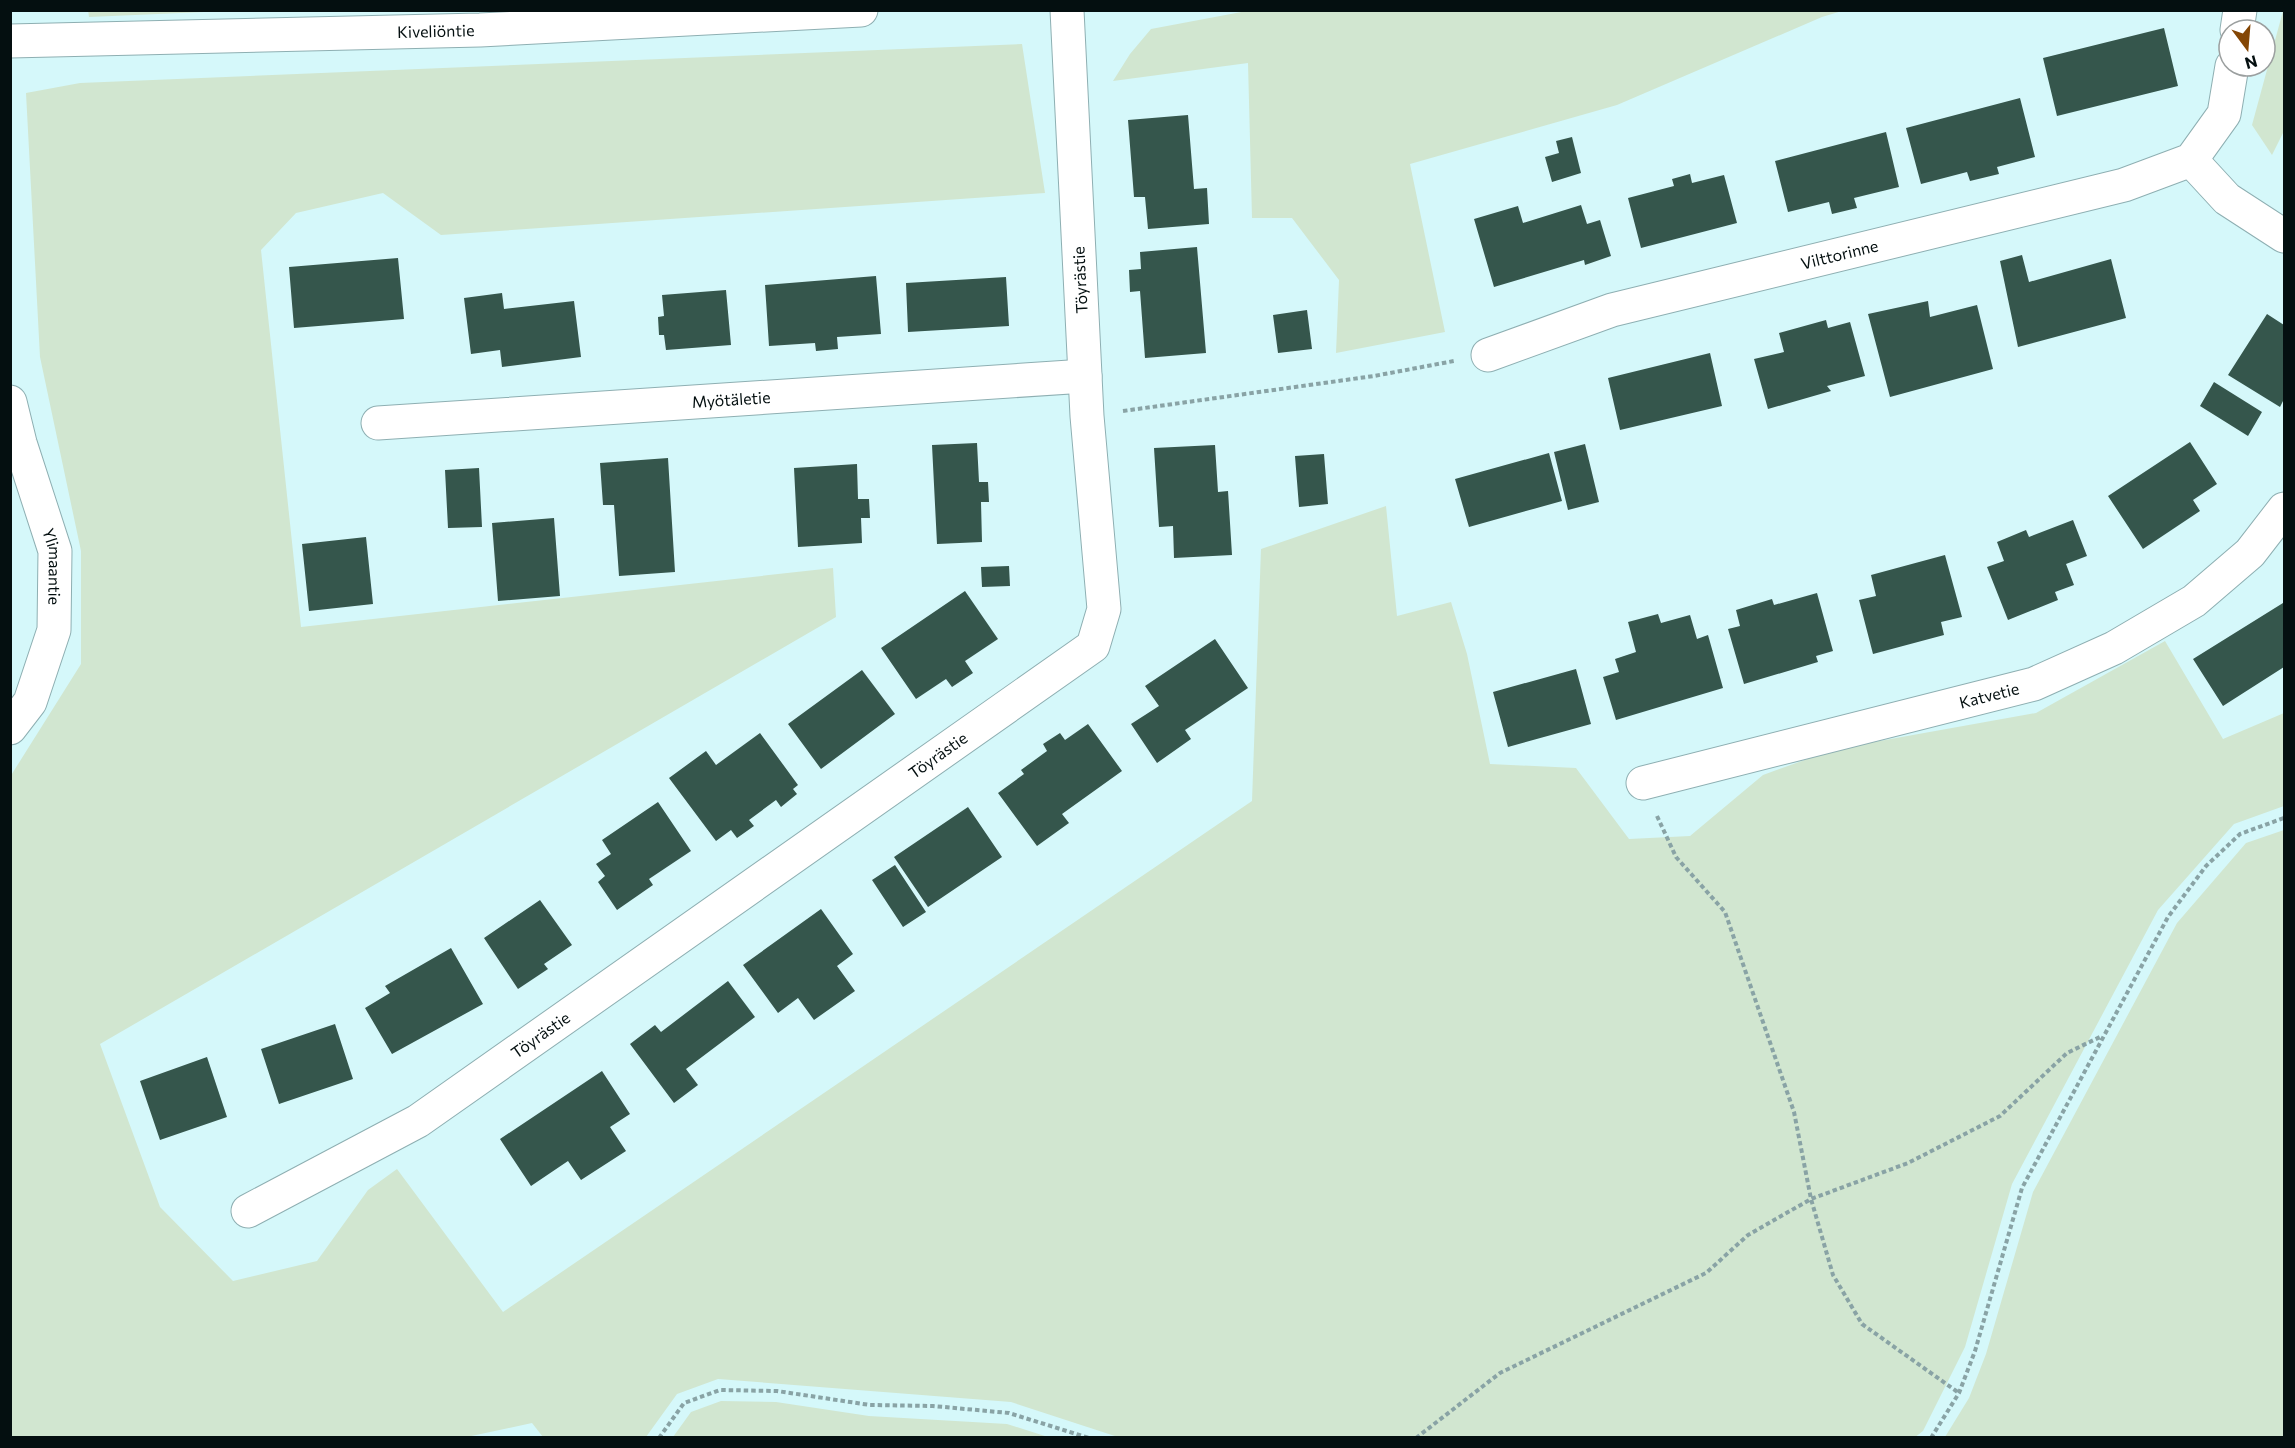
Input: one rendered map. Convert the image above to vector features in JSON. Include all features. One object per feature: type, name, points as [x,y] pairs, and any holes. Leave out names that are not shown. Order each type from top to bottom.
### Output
[{"type":"street","name":"Kiveliöntie","points":[[10,41],[480,30],[861,10]]},
{"type":"street","name":"Töyrästie","points":[[248,1211],[418,1121],[1093,646],[1104,609],[1087,416],[1067,10]]},
{"type":"street","points":[[2230,78],[2224,114],[2191,160],[2227,200],[2284,236]]},
{"type":"street","name":"Vilttorinne","points":[[1488,355],[1612,310],[2124,185],[2191,160]]},
{"type":"street","name":"Myötäletie","points":[[378,423],[1085,376]]},
{"type":"street","name":"Ylimaantie","points":[[10,402],[15,444],[55,551],[54,630],[30,702],[10,728]]},
{"type":"street","name":"Katvetie","points":[[1643,783],[2034,684],[2114,648],[2194,601],[2250,553],[2284,509]]},
{"type":"path","points":[[1087,416],[1374,376],[1488,355]]},
{"type":"path","points":[[1643,783],[1676,856],[1725,912],[1794,1112],[1811,1199],[1833,1275],[1862,1324],[1959,1393]]},
{"type":"path","points":[[1931,1437],[1959,1393],[1975,1351],[2022,1188],[2168,917],[2206,866],[2240,834],[2284,818]]},
{"type":"path","points":[[1416,1437],[1500,1374],[1706,1273],[1748,1235],[1811,1199],[1908,1163],[2000,1116],[2067,1053],[2102,1036]]},
{"type":"path","points":[[659,1437],[684,1402],[720,1390],[777,1391],[870,1405],[933,1406],[1009,1413],[1089,1437]]},
{"type":"green space","points":[[88,10],[227,10],[227,11],[89,17]]},
{"type":"green space","points":[[1252,10],[1842,11],[1822,17],[1617,105],[1410,164],[1445,332],[1336,353],[1339,280],[1292,218],[1252,218],[1248,63],[1113,81],[1130,54],[1151,29]]},
{"type":"green space","points":[[2283,11],[2284,131],[2272,155],[2252,125],[2265,78],[2277,78],[2277,33]]},
{"type":"green space","points":[[1022,44],[1045,193],[441,235],[383,193],[296,213],[261,250],[301,627],[833,568],[836,617],[100,1044],[160,1207],[233,1281],[317,1261],[368,1190],[397,1169],[503,1312],[1252,801],[1261,549],[1386,506],[1397,616],[1451,602],[1467,654],[1490,764],[1576,768],[1629,839],[1690,836],[1763,775],[1835,749],[2036,713],[2165,641],[2223,739],[2284,713],[2284,806],[2234,824],[2158,910],[2012,1184],[1965,1347],[1923,1431],[1914,1438],[1121,1438],[1011,1402],[718,1379],[677,1394],[646,1437],[543,1437],[532,1423],[462,1438],[11,1437],[10,777],[81,664],[81,551],[40,357],[26,93],[80,83]]},
{"type":"green space","points":[[2284,830],[2284,1437],[1945,1437],[1969,1398],[1986,1354],[2033,1192],[2177,923],[2246,843]]},
{"type":"green space","points":[[721,1401],[776,1402],[869,1416],[1007,1424],[1048,1437],[673,1437],[691,1412]]},
{"type":"building","points":[[2164,28],[2178,86],[2057,116],[2043,58]]},
{"type":"building","points":[[2020,98],[2035,157],[1997,167],[1999,174],[1970,181],[1967,172],[1921,184],[1906,128]]},
{"type":"building","points":[[1188,115],[1194,189],[1207,188],[1209,224],[1148,229],[1145,197],[1134,197],[1128,120]]},
{"type":"building","points":[[1886,132],[1899,187],[1854,198],[1857,208],[1832,214],[1829,202],[1788,212],[1775,161]]},
{"type":"building","points":[[1572,137],[1581,173],[1552,182],[1545,157],[1559,153],[1556,141]]},
{"type":"building","points":[[1690,174],[1692,183],[1724,175],[1737,223],[1641,248],[1628,198],[1674,186],[1672,179]]},
{"type":"building","points":[[1581,205],[1587,224],[1600,220],[1611,256],[1585,265],[1584,260],[1494,287],[1474,219],[1518,206],[1523,223]]},
{"type":"building","points":[[1197,247],[1206,353],[1145,358],[1140,291],[1130,292],[1129,270],[1141,269],[1140,252]]},
{"type":"building","points":[[2022,255],[2029,282],[2111,259],[2126,318],[2018,347],[2000,261]]},
{"type":"building","points":[[398,258],[404,319],[294,328],[289,267]]},
{"type":"building","points":[[876,276],[881,334],[837,337],[838,349],[816,351],[815,343],[769,346],[765,285]]},
{"type":"building","points":[[1006,277],[1009,326],[908,332],[906,283]]},
{"type":"building","points":[[726,290],[731,345],[666,350],[664,335],[659,335],[658,317],[664,316],[662,295]]},
{"type":"building","points":[[502,293],[504,309],[574,301],[581,357],[502,367],[500,350],[471,354],[464,298]]},
{"type":"building","points":[[1928,301],[1930,317],[1977,305],[1993,369],[1890,397],[1868,314]]},
{"type":"building","points":[[1307,310],[1312,349],[1278,353],[1273,315]]},
{"type":"building","points":[[2267,314],[2284,325],[2284,399],[2280,407],[2228,375]]},
{"type":"building","points":[[1826,320],[1828,328],[1850,322],[1865,376],[1827,386],[1831,391],[1768,409],[1754,359],[1784,352],[1779,333]]},
{"type":"building","points":[[1710,353],[1722,406],[1620,430],[1608,378]]},
{"type":"building","points":[[2214,382],[2262,412],[2248,436],[2200,406]]},
{"type":"building","points":[[2190,442],[2217,484],[2193,500],[2200,511],[2143,549],[2108,496]]},
{"type":"building","points":[[977,443],[979,482],[988,482],[989,502],[981,502],[982,542],[937,544],[932,445]]},
{"type":"building","points":[[1585,444],[1599,502],[1568,510],[1554,452]]},
{"type":"building","points":[[1215,445],[1218,492],[1228,491],[1232,555],[1174,558],[1173,526],[1159,527],[1154,448]]},
{"type":"building","points":[[1549,453],[1562,501],[1469,527],[1455,479]]},
{"type":"building","points":[[1324,454],[1328,504],[1299,507],[1295,456]]},
{"type":"building","points":[[668,458],[675,572],[619,576],[614,505],[603,505],[600,463]]},
{"type":"building","points":[[857,464],[858,499],[869,499],[870,518],[861,518],[862,543],[798,547],[794,468]]},
{"type":"building","points":[[479,468],[482,527],[448,528],[445,470]]},
{"type":"building","points":[[554,518],[560,596],[498,601],[492,523]]},
{"type":"building","points":[[2073,520],[2087,556],[2066,564],[2074,585],[2055,592],[2058,600],[2008,620],[1987,567],[2004,561],[1997,542],[2026,530],[2029,537]]},
{"type":"building","points":[[366,537],[373,604],[309,611],[302,544]]},
{"type":"building","points":[[1945,555],[1962,617],[1941,622],[1944,635],[1873,654],[1859,600],[1876,596],[1871,575]]},
{"type":"building","points":[[1009,566],[1010,586],[982,587],[981,567]]},
{"type":"building","points":[[965,591],[998,639],[965,661],[973,673],[952,687],[946,679],[916,699],[881,648]]},
{"type":"building","points":[[1817,593],[1833,651],[1816,656],[1818,662],[1744,684],[1728,629],[1740,626],[1736,610],[1772,599],[1774,605]]},
{"type":"building","points":[[2283,603],[2284,667],[2223,706],[2193,659]]},
{"type":"building","points":[[1658,614],[1661,623],[1690,615],[1697,639],[1708,635],[1723,688],[1616,720],[1603,677],[1619,672],[1615,659],[1636,652],[1628,622]]},
{"type":"building","points":[[1215,639],[1248,688],[1185,730],[1191,739],[1157,763],[1131,724],[1159,706],[1145,686]]},
{"type":"building","points":[[1576,669],[1591,724],[1508,747],[1493,692]]},
{"type":"building","points":[[862,670],[895,714],[821,769],[788,724]]},
{"type":"building","points":[[1088,724],[1122,771],[1062,814],[1069,823],[1037,846],[998,793],[1024,774],[1021,770],[1047,751],[1043,744],[1060,733],[1065,740]]},
{"type":"building","points":[[760,733],[798,785],[793,789],[797,794],[781,807],[776,800],[749,820],[754,826],[737,838],[731,830],[716,841],[669,778],[706,751],[716,765]]},
{"type":"building","points":[[658,802],[691,851],[649,879],[653,885],[617,910],[598,882],[605,876],[596,864],[611,854],[602,840]]},
{"type":"building","points":[[968,807],[1002,857],[928,907],[894,857]]},
{"type":"building","points":[[895,865],[926,912],[903,927],[872,880]]},
{"type":"building","points":[[540,900],[572,945],[544,964],[548,969],[518,989],[484,938]]},
{"type":"building","points":[[821,909],[853,954],[837,966],[855,991],[814,1020],[798,998],[778,1013],[743,965]]},
{"type":"building","points":[[451,948],[483,1004],[392,1054],[365,1008],[390,993],[385,986]]},
{"type":"building","points":[[728,981],[755,1017],[686,1069],[698,1085],[674,1103],[630,1044],[655,1025],[661,1032]]},
{"type":"building","points":[[335,1024],[353,1079],[279,1104],[261,1049]]},
{"type":"building","points":[[207,1057],[227,1117],[160,1140],[140,1081]]},
{"type":"building","points":[[602,1071],[630,1114],[610,1127],[626,1151],[581,1180],[568,1161],[531,1186],[500,1139]]}]
